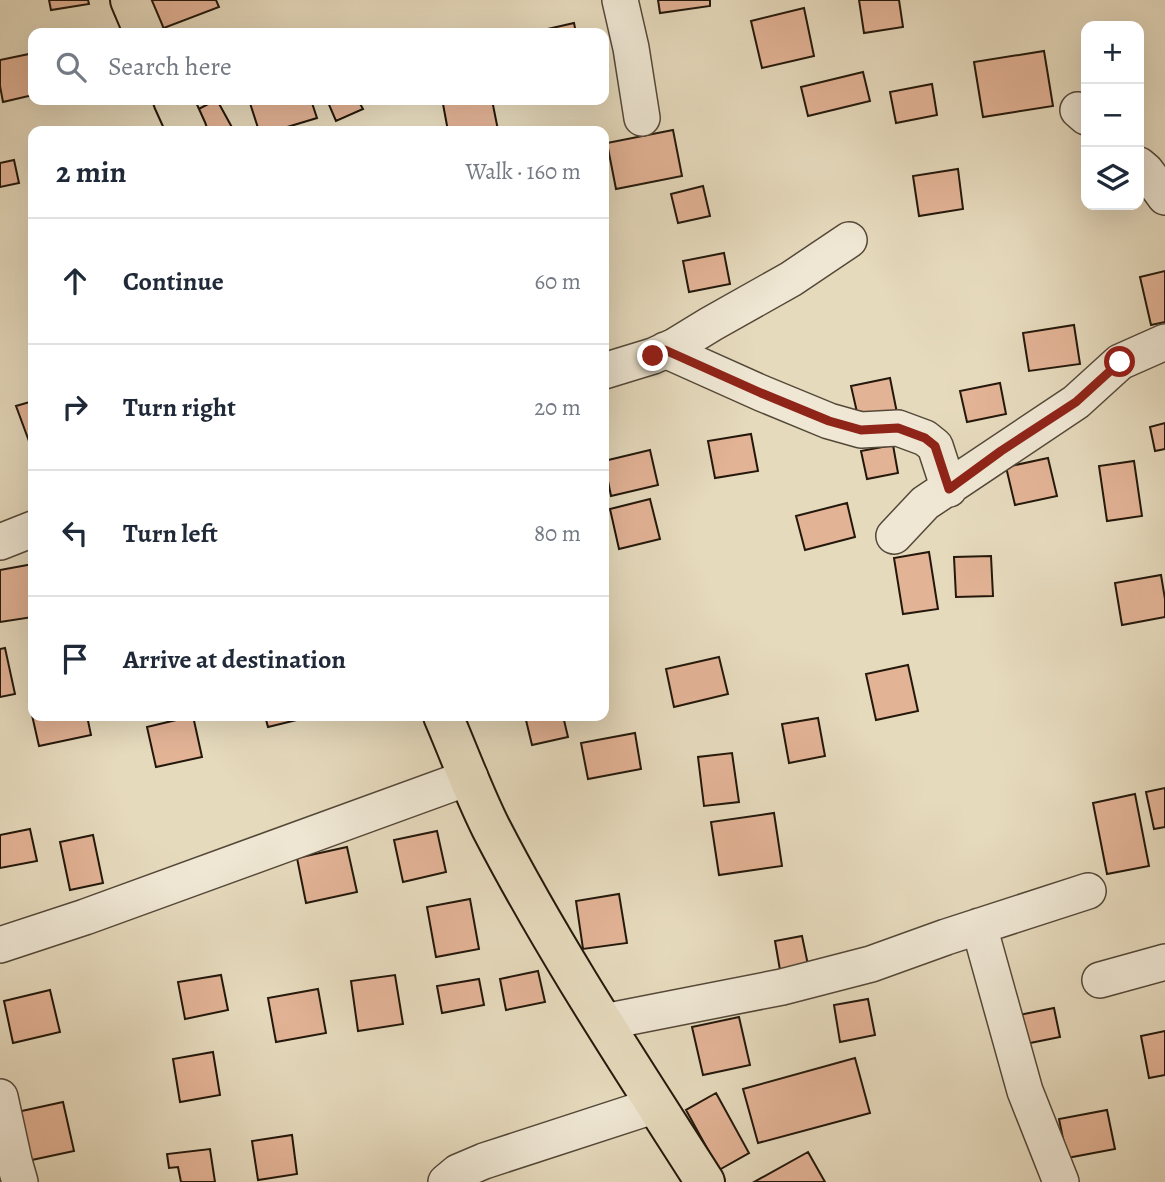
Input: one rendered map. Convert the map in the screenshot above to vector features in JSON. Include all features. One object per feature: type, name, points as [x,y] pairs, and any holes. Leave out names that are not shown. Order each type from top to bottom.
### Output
[{"type":"main road","points":[[130,0],[142,28]]},
{"type":"main road","points":[[175,105],[185,126]]},
{"type":"main road","points":[[445,721],[490,826],[546,927],[705,1182]]},
{"type":"street","points":[[620,0],[642,118]]},
{"type":"street","points":[[1144,169],[1165,197]]},
{"type":"street","points":[[609,370],[629,365],[665,350],[791,279],[849,240]]},
{"type":"street","points":[[894,536],[925,503],[1076,402],[1120,362],[1165,342]]},
{"type":"street","points":[[665,350],[829,421],[861,430],[898,428],[925,438],[935,446],[949,489]]},
{"type":"street","points":[[0,542],[28,531]]},
{"type":"street","points":[[0,945],[85,917],[470,777]]},
{"type":"street","points":[[604,1022],[782,987],[871,964],[1088,891]]},
{"type":"street","points":[[979,926],[1025,1091],[1061,1182]]},
{"type":"street","points":[[1100,980],[1165,962]]},
{"type":"street","points":[[0,1097],[20,1182]]},
{"type":"street","points":[[446,1182],[458,1172],[484,1161],[656,1105]]},
{"type":"building","points":[[49,0],[88,0],[89,4],[51,10]]},
{"type":"building","points":[[144,0],[216,0],[219,7],[164,28],[155,28]]},
{"type":"building","points":[[658,0],[710,0],[710,6],[660,13]]},
{"type":"building","points":[[859,0],[899,0],[903,27],[864,33]]},
{"type":"building","points":[[804,8],[814,56],[762,68],[751,21]]},
{"type":"building","points":[[574,23],[575,28],[552,28]]},
{"type":"building","points":[[1044,51],[1053,106],[983,117],[974,62]]},
{"type":"building","points":[[28,54],[28,96],[3,102],[0,60]]},
{"type":"building","points":[[863,72],[870,101],[808,116],[801,87]]},
{"type":"building","points":[[932,84],[937,115],[896,123],[890,92]]},
{"type":"building","points":[[207,105],[220,105],[231,126],[192,126],[187,115]]},
{"type":"building","points":[[251,105],[313,105],[317,118],[291,126],[257,126]]},
{"type":"building","points":[[329,105],[361,105],[363,109],[336,121]]},
{"type":"building","points":[[443,105],[493,105],[497,126],[447,126]]},
{"type":"building","points":[[673,130],[682,176],[616,189],[609,143]]},
{"type":"building","points":[[14,160],[19,183],[0,187],[0,163]]},
{"type":"building","points":[[958,169],[963,209],[919,216],[913,176]]},
{"type":"building","points":[[703,186],[710,216],[678,223],[671,194]]},
{"type":"building","points":[[724,253],[730,284],[689,292],[683,261]]},
{"type":"building","points":[[1165,271],[1165,322],[1151,325],[1140,277]]},
{"type":"building","points":[[1074,325],[1080,364],[1029,371],[1023,333]]},
{"type":"building","points":[[890,378],[897,413],[859,421],[851,386]]},
{"type":"building","points":[[1000,383],[1006,414],[967,422],[960,391]]},
{"type":"building","points":[[28,402],[28,438],[16,406]]},
{"type":"building","points":[[1165,423],[1165,449],[1155,451],[1150,427]]},
{"type":"building","points":[[751,434],[758,471],[715,478],[708,441]]},
{"type":"building","points":[[893,445],[898,473],[867,479],[861,451]]},
{"type":"building","points":[[650,450],[658,485],[611,496],[609,460]]},
{"type":"building","points":[[1048,458],[1057,496],[1015,505],[1006,467]]},
{"type":"building","points":[[1134,461],[1142,516],[1107,521],[1099,466]]},
{"type":"building","points":[[650,499],[660,539],[619,549],[610,509]]},
{"type":"building","points":[[847,503],[855,537],[805,550],[796,516]]},
{"type":"building","points":[[929,552],[938,609],[903,614],[894,558]]},
{"type":"building","points":[[991,556],[993,596],[956,597],[954,557]]},
{"type":"building","points":[[28,565],[28,618],[0,622],[0,570]]},
{"type":"building","points":[[1161,575],[1165,617],[1122,625],[1115,583]]},
{"type":"building","points":[[5,648],[15,694],[0,697],[0,649]]},
{"type":"building","points":[[719,657],[728,694],[674,707],[666,669]]},
{"type":"building","points":[[908,665],[918,711],[876,720],[866,674]]},
{"type":"building","points":[[818,718],[825,756],[789,763],[782,724]]},
{"type":"building","points":[[33,721],[88,721],[91,735],[39,746]]},
{"type":"building","points":[[172,721],[194,721],[202,757],[156,767],[147,727]]},
{"type":"building","points":[[266,721],[293,721],[268,727]]},
{"type":"building","points":[[526,721],[564,721],[568,737],[532,745]]},
{"type":"building","points":[[635,733],[641,769],[588,779],[581,743]]},
{"type":"building","points":[[732,753],[739,802],[704,806],[698,757]]},
{"type":"building","points":[[1165,788],[1165,827],[1154,829],[1146,792]]},
{"type":"building","points":[[1135,794],[1149,866],[1107,874],[1093,803]]},
{"type":"building","points":[[774,813],[782,866],[719,875],[711,822]]},
{"type":"building","points":[[30,829],[37,861],[0,868],[0,835]]},
{"type":"building","points":[[437,831],[446,872],[403,882],[394,840]]},
{"type":"building","points":[[93,835],[103,883],[70,890],[60,842]]},
{"type":"building","points":[[347,847],[357,892],[306,903],[297,858]]},
{"type":"building","points":[[619,894],[627,943],[583,949],[576,901]]},
{"type":"building","points":[[470,899],[479,949],[436,957],[427,907]]},
{"type":"building","points":[[802,936],[808,965],[780,970],[775,941]]},
{"type":"building","points":[[538,971],[545,1002],[506,1010],[500,979]]},
{"type":"building","points":[[221,975],[228,1010],[185,1019],[178,982]]},
{"type":"building","points":[[395,975],[403,1024],[358,1031],[351,981]]},
{"type":"building","points":[[479,979],[484,1005],[442,1013],[437,986]]},
{"type":"building","points":[[318,989],[326,1033],[276,1042],[268,998]]},
{"type":"building","points":[[50,990],[60,1032],[13,1043],[4,1001]]},
{"type":"building","points":[[868,999],[875,1035],[840,1042],[834,1005]]},
{"type":"building","points":[[1054,1008],[1060,1037],[1025,1044],[1019,1015]]},
{"type":"building","points":[[739,1017],[750,1065],[703,1075],[692,1027]]},
{"type":"building","points":[[1165,1031],[1165,1075],[1149,1078],[1141,1036]]},
{"type":"building","points":[[213,1052],[220,1095],[180,1102],[173,1059]]},
{"type":"building","points":[[855,1058],[870,1113],[758,1143],[743,1089]]},
{"type":"building","points":[[716,1093],[749,1153],[719,1170],[686,1110]]},
{"type":"building","points":[[63,1102],[74,1151],[27,1161],[17,1112]]},
{"type":"building","points":[[1107,1110],[1115,1149],[1067,1158],[1059,1119]]},
{"type":"building","points":[[292,1135],[297,1174],[258,1180],[252,1141]]},
{"type":"building","points":[[210,1149],[215,1182],[181,1182],[178,1167],[169,1168],[167,1154]]},
{"type":"building","points":[[808,1152],[825,1182],[754,1182]]},
{"type":"route","points":[[653,356],[665,350],[829,421],[861,430],[898,428],[925,438],[935,446],[949,489],[1076,402],[1120,362]]}]
